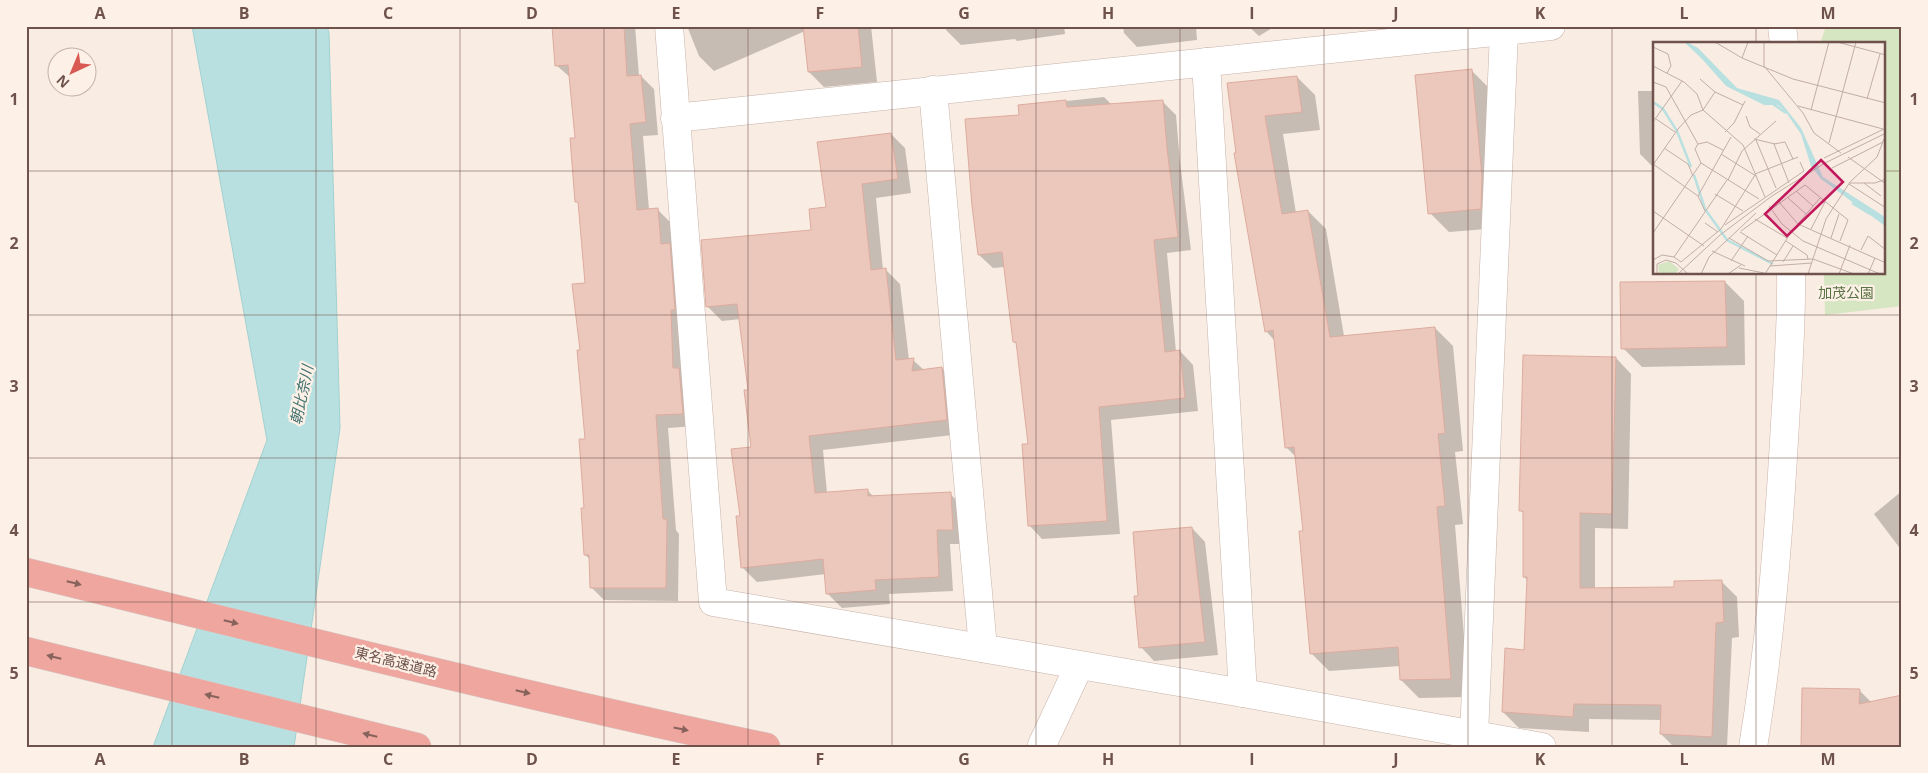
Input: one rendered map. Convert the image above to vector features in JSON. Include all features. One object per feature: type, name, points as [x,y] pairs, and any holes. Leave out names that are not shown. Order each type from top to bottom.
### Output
[{"type":"highway","name":"東名高速道路","points":[[26,572],[476,681],[766,747]]},
{"type":"highway","points":[[26,651],[417,747]]},
{"type":"street","points":[[669,26],[713,602],[1079,666],[1243,692],[1542,747]]},
{"type":"street","points":[[675,118],[1503,29],[1551,26]]},
{"type":"street","points":[[1782,26],[1784,42]]},
{"type":"street","points":[[1474,736],[1503,29]]},
{"type":"street","points":[[1206,62],[1243,692]]},
{"type":"street","points":[[934,90],[984,648]]},
{"type":"street","points":[[1753,747],[1762,696],[1781,502],[1790,339],[1791,275]]},
{"type":"street","points":[[1042,745],[1079,666]]},
{"type":"green space","name":"加茂公園","points":[[1826,26],[1902,26],[1902,306],[1825,315],[1824,275],[1886,275],[1886,42],[1821,42]]},
{"type":"water","name":"朝比奈川","points":[[192,26],[327,26],[329,33],[340,428],[294,747],[153,747],[267,440]]},
{"type":"building","points":[[552,26],[624,26],[627,76],[641,75],[646,122],[630,124],[637,210],[658,208],[661,244],[670,243],[675,310],[671,310],[673,368],[679,368],[683,414],[656,415],[663,519],[667,519],[666,588],[590,588],[589,555],[584,555],[581,508],[584,508],[579,439],[585,439],[577,350],[580,350],[572,284],[585,283],[578,202],[575,202],[570,138],[575,138],[568,65],[555,66]]},
{"type":"building","points":[[803,26],[858,26],[862,67],[808,72]]},
{"type":"building","points":[[1472,69],[1482,177],[1481,209],[1428,214],[1415,75]]},
{"type":"building","points":[[1297,76],[1302,112],[1265,116],[1282,214],[1308,210],[1330,337],[1435,327],[1445,433],[1438,434],[1445,506],[1437,507],[1451,679],[1400,680],[1398,647],[1310,654],[1299,531],[1303,531],[1294,447],[1285,448],[1273,330],[1265,332],[1234,153],[1236,153],[1227,83]]},
{"type":"building","points":[[1066,100],[1067,107],[1163,100],[1178,237],[1154,240],[1165,352],[1180,350],[1185,398],[1099,407],[1107,521],[1028,526],[1022,444],[1028,444],[1016,342],[1013,342],[1002,252],[978,255],[965,119],[1019,115],[1018,105]]},
{"type":"building","points":[[891,133],[898,179],[862,184],[871,270],[886,268],[896,360],[914,358],[912,371],[942,367],[947,420],[809,436],[815,493],[868,489],[868,496],[951,492],[953,530],[937,530],[939,577],[875,580],[876,590],[826,594],[823,559],[741,568],[736,516],[740,516],[731,449],[751,447],[744,390],[748,390],[737,304],[706,307],[701,240],[811,230],[809,209],[826,207],[817,142]]},
{"type":"building","points":[[1725,281],[1727,347],[1621,349],[1620,282]]},
{"type":"building","points":[[1523,355],[1616,357],[1612,514],[1580,513],[1580,588],[1674,587],[1674,581],[1722,580],[1724,622],[1716,623],[1712,737],[1660,734],[1661,705],[1574,704],[1573,717],[1502,712],[1505,648],[1524,650],[1527,577],[1523,577],[1523,511],[1519,511]]},
{"type":"building","points":[[1192,527],[1205,642],[1139,648],[1134,596],[1138,596],[1133,532]]},
{"type":"building","points":[[1802,688],[1860,689],[1859,704],[1902,695],[1902,747],[1801,747]]}]
